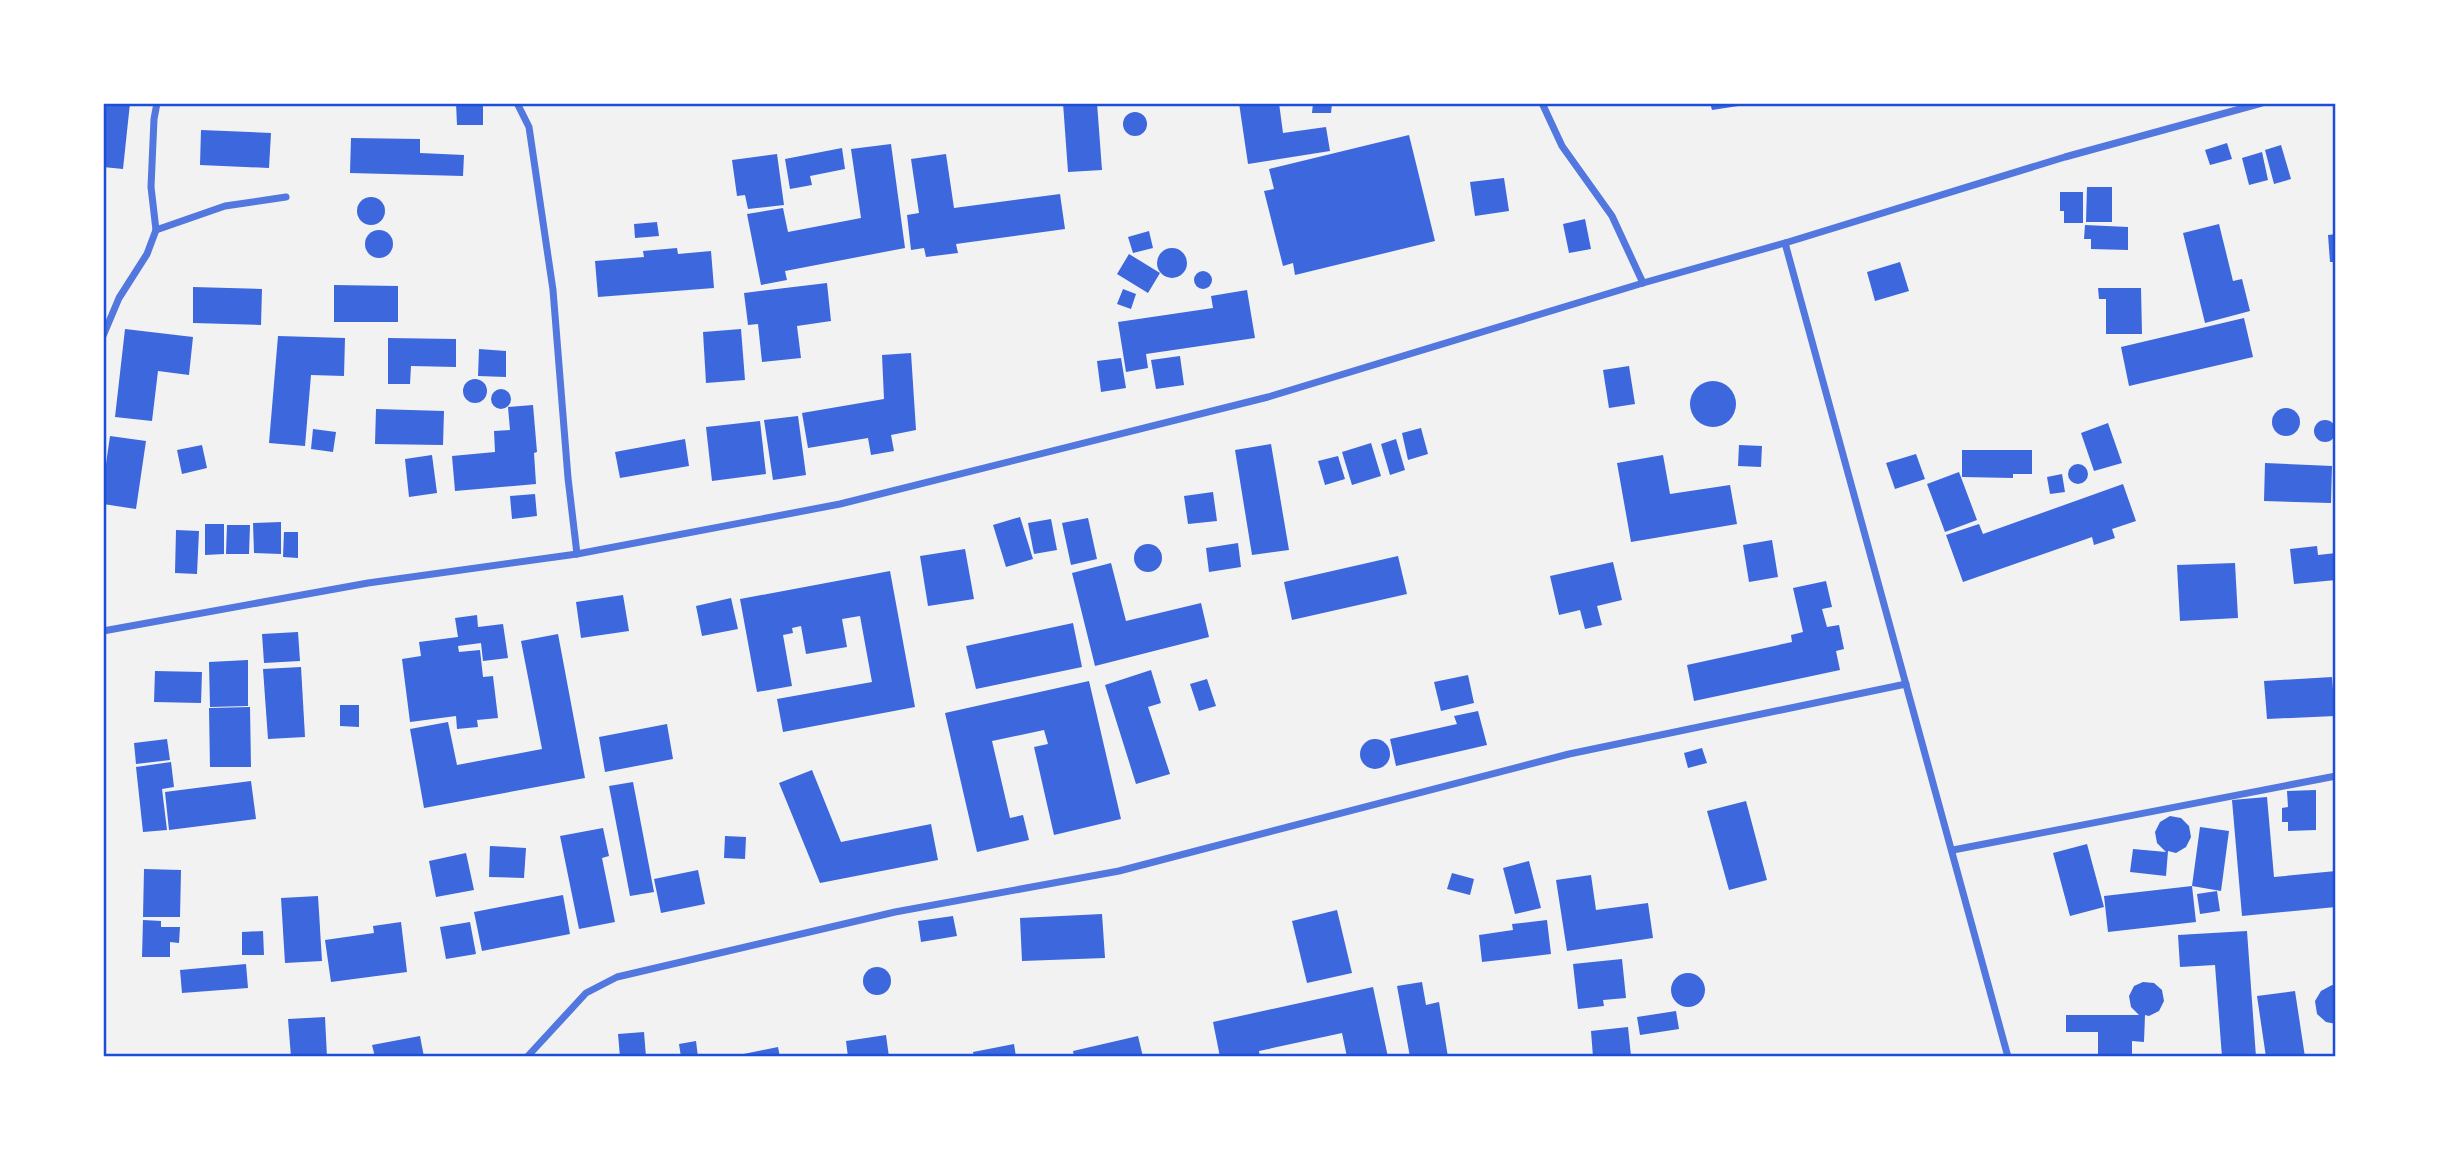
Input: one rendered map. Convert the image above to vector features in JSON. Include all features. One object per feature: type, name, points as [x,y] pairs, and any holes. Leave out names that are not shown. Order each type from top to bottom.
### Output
[{"type":"street","points":[[103,336],[119,298],[147,254],[156,230],[151,187],[157,103]]},
{"type":"street","points":[[517,103],[529,127],[552,290],[577,554]]},
{"type":"street","points":[[1542,103],[1562,146],[1612,216],[1643,283]]},
{"type":"street","points":[[103,631],[368,583],[577,554],[840,504],[1268,397],[2065,158],[2262,103]]},
{"type":"street","points":[[156,230],[225,206],[286,197]]},
{"type":"street","points":[[1784,243],[2008,1057]]},
{"type":"street","points":[[527,1057],[586,993],[617,977],[895,912],[1119,871],[1569,754],[1906,684]]},
{"type":"street","points":[[1953,850],[2336,776]]},
{"type":"building","points":[[103,103],[130,103],[123,169],[103,167]]},
{"type":"building","points":[[456,103],[483,103],[483,125],[457,125]]},
{"type":"building","points":[[1063,103],[1097,103],[1102,170],[1068,172]]},
{"type":"building","points":[[1239,103],[1279,103],[1283,133],[1326,127],[1330,151],[1248,164]]},
{"type":"building","points":[[1313,103],[1332,103],[1331,113],[1312,113]]},
{"type":"building","points":[[1710,103],[1745,103],[1745,105],[1712,110]]},
{"type":"building","points":[[1135,112],[1143,116],[1147,124],[1143,132],[1135,136],[1127,132],[1123,124],[1127,116]]},
{"type":"building","points":[[201,130],[271,133],[269,168],[200,165]]},
{"type":"building","points":[[1409,135],[1435,241],[1295,275],[1293,263],[1283,266],[1264,191],[1274,189],[1269,169]]},
{"type":"building","points":[[351,138],[420,139],[420,153],[464,155],[463,176],[350,173]]},
{"type":"building","points":[[2227,143],[2232,159],[2210,165],[2205,150]]},
{"type":"building","points":[[891,144],[905,248],[785,271],[787,280],[761,285],[747,214],[783,208],[788,232],[861,218],[851,149]]},
{"type":"building","points":[[2281,145],[2291,179],[2274,184],[2265,150]]},
{"type":"building","points":[[842,148],[845,169],[810,176],[812,185],[790,189],[785,159]]},
{"type":"building","points":[[2262,152],[2268,180],[2249,185],[2242,158]]},
{"type":"building","points":[[777,154],[784,205],[748,209],[745,195],[737,196],[732,160]]},
{"type":"building","points":[[946,154],[954,208],[1060,194],[1065,229],[956,244],[958,253],[926,257],[924,248],[911,250],[907,215],[919,213],[911,159]]},
{"type":"building","points":[[1504,178],[1509,211],[1475,216],[1470,182]]},
{"type":"building","points":[[2087,187],[2112,187],[2112,222],[2086,222]]},
{"type":"building","points":[[2060,192],[2083,192],[2083,223],[2064,223],[2064,211],[2060,211]]},
{"type":"building","points":[[371,197],[381,201],[385,211],[381,221],[371,225],[361,221],[357,211],[361,201]]},
{"type":"building","points":[[1585,219],[1591,249],[1569,253],[1563,224]]},
{"type":"building","points":[[657,222],[659,236],[635,238],[634,224]]},
{"type":"building","points":[[2219,224],[2233,281],[2242,279],[2250,311],[2205,323],[2183,233]]},
{"type":"building","points":[[2085,225],[2128,227],[2128,250],[2091,249],[2091,239],[2084,239]]},
{"type":"building","points":[[379,230],[389,234],[393,244],[389,254],[379,258],[369,254],[365,244],[369,234]]},
{"type":"building","points":[[1149,231],[1153,248],[1133,253],[1128,237]]},
{"type":"building","points":[[2336,234],[2336,262],[2330,262],[2328,235]]},
{"type":"building","points":[[677,248],[678,254],[711,251],[714,288],[598,297],[595,261],[644,257],[643,251]]},
{"type":"building","points":[[1172,248],[1183,252],[1187,263],[1183,274],[1172,278],[1161,274],[1157,263],[1161,252]]},
{"type":"building","points":[[1129,254],[1160,273],[1148,293],[1117,274]]},
{"type":"building","points":[[1900,262],[1909,291],[1875,301],[1867,272]]},
{"type":"building","points":[[1203,271],[1209,274],[1212,280],[1209,286],[1203,289],[1197,286],[1194,280],[1197,274]]},
{"type":"building","points":[[827,283],[831,321],[797,326],[801,358],[762,362],[758,324],[748,325],[744,293]]},
{"type":"building","points":[[334,285],[398,286],[398,322],[334,322]]},
{"type":"building","points":[[193,287],[262,289],[261,325],[193,323]]},
{"type":"building","points":[[2098,288],[2141,288],[2142,334],[2106,334],[2106,299],[2099,299]]},
{"type":"building","points":[[1123,289],[1136,294],[1131,309],[1117,304]]},
{"type":"building","points":[[1247,290],[1255,338],[1146,354],[1148,368],[1126,372],[1118,322],[1213,308],[1211,296]]},
{"type":"building","points":[[2244,318],[2253,357],[2129,386],[2121,347]]},
{"type":"building","points":[[125,329],[193,337],[189,375],[158,371],[152,421],[115,417]]},
{"type":"building","points":[[741,329],[745,380],[706,383],[703,332]]},
{"type":"building","points":[[278,336],[345,338],[344,376],[311,375],[305,446],[269,443]]},
{"type":"building","points":[[388,338],[456,339],[456,367],[411,366],[410,384],[388,384]]},
{"type":"building","points":[[479,349],[506,351],[506,377],[478,376]]},
{"type":"building","points":[[911,353],[916,430],[891,435],[894,451],[871,455],[868,438],[808,448],[802,413],[884,399],[882,355]]},
{"type":"building","points":[[1180,356],[1184,385],[1156,389],[1151,360]]},
{"type":"building","points":[[1121,358],[1126,388],[1101,392],[1097,361]]},
{"type":"building","points":[[1629,366],[1635,404],[1609,408],[1603,370]]},
{"type":"building","points":[[475,379],[484,382],[487,391],[484,400],[475,403],[466,400],[463,391],[466,382]]},
{"type":"building","points":[[1713,381],[1729,388],[1736,404],[1729,420],[1713,427],[1697,420],[1690,404],[1697,388]]},
{"type":"building","points":[[497,389],[505,389],[511,399],[505,409],[497,409],[491,403],[491,395]]},
{"type":"building","points":[[533,405],[537,452],[534,453],[536,484],[455,491],[452,456],[495,452],[494,431],[510,430],[508,407]]},
{"type":"building","points":[[2286,408],[2296,412],[2300,422],[2296,432],[2286,436],[2276,432],[2272,422],[2276,412]]},
{"type":"building","points":[[376,409],[444,411],[443,445],[375,444]]},
{"type":"building","points":[[798,416],[806,475],[773,480],[764,420]]},
{"type":"building","points":[[2321,420],[2329,420],[2336,427],[2336,435],[2329,442],[2321,442],[2314,435],[2314,427]]},
{"type":"building","points":[[760,421],[766,474],[712,481],[706,427]]},
{"type":"building","points":[[2108,423],[2122,463],[2094,471],[2081,433]]},
{"type":"building","points":[[1421,428],[1428,454],[1408,460],[1402,433]]},
{"type":"building","points":[[313,429],[336,432],[333,452],[311,449]]},
{"type":"building","points":[[110,436],[146,441],[136,509],[103,504]]},
{"type":"building","points":[[685,439],[689,466],[620,478],[615,452]]},
{"type":"building","points":[[1396,439],[1405,470],[1390,475],[1381,444]]},
{"type":"building","points":[[1371,443],[1381,476],[1352,485],[1342,452]]},
{"type":"building","points":[[1271,444],[1289,550],[1252,555],[1235,450]]},
{"type":"building","points":[[202,445],[207,468],[182,474],[177,450]]},
{"type":"building","points":[[1739,445],[1762,446],[1761,467],[1738,466]]},
{"type":"building","points":[[1962,450],[2032,450],[2032,474],[2013,474],[2013,478],[1962,477]]},
{"type":"building","points":[[1916,454],[1925,479],[1895,489],[1886,463]]},
{"type":"building","points":[[432,455],[437,493],[409,497],[405,459]]},
{"type":"building","points":[[1663,455],[1670,494],[1730,485],[1737,524],[1631,542],[1617,463]]},
{"type":"building","points":[[1338,456],[1345,479],[1325,485],[1318,461]]},
{"type":"building","points":[[2265,463],[2332,466],[2331,503],[2264,501]]},
{"type":"building","points":[[2078,464],[2085,467],[2088,474],[2085,481],[2078,484],[2071,481],[2068,474],[2071,467]]},
{"type":"building","points":[[1959,472],[1977,520],[1945,532],[1927,484]]},
{"type":"building","points":[[2062,474],[2065,492],[2050,494],[2047,477]]},
{"type":"building","points":[[2123,484],[2136,521],[2112,529],[2115,538],[2094,545],[2092,537],[1963,582],[1946,535],[1979,524],[1983,534]]},
{"type":"building","points":[[1213,492],[1217,521],[1188,524],[1184,496]]},
{"type":"building","points":[[535,494],[537,516],[512,519],[510,496]]},
{"type":"building","points":[[1020,517],[1033,559],[1006,567],[993,525]]},
{"type":"building","points":[[1088,518],[1097,559],[1071,565],[1062,523]]},
{"type":"building","points":[[1051,519],[1057,550],[1034,554],[1028,523]]},
{"type":"building","points":[[281,522],[281,554],[254,553],[253,523]]},
{"type":"building","points":[[205,524],[224,524],[224,554],[205,555]]},
{"type":"building","points":[[227,525],[250,525],[249,554],[226,554]]},
{"type":"building","points":[[176,530],[199,531],[197,574],[175,573]]},
{"type":"building","points":[[284,532],[298,532],[298,558],[283,557]]},
{"type":"building","points":[[1772,540],[1778,577],[1749,582],[1743,545]]},
{"type":"building","points":[[1238,543],[1241,567],[1209,572],[1206,548]]},
{"type":"building","points":[[1148,544],[1158,548],[1162,558],[1158,568],[1148,572],[1138,568],[1134,558],[1138,548]]},
{"type":"building","points":[[2317,546],[2318,555],[2336,553],[2336,580],[2294,584],[2290,549]]},
{"type":"building","points":[[965,549],[974,599],[928,606],[920,556]]},
{"type":"building","points":[[1398,556],[1407,594],[1292,620],[1284,582]]},
{"type":"building","points":[[1613,562],[1622,600],[1597,606],[1602,625],[1585,629],[1580,610],[1559,615],[1550,576]]},
{"type":"building","points":[[1111,563],[1126,621],[1201,603],[1209,637],[1095,666],[1072,573]]},
{"type":"building","points":[[2235,563],[2238,618],[2180,621],[2177,565]]},
{"type":"building","points":[[890,571],[915,707],[783,732],[777,699],[872,682],[860,616],[842,619],[847,647],[806,654],[801,626],[792,628],[793,633],[783,635],[792,686],[757,692],[740,599]]},
{"type":"building","points":[[1826,581],[1832,607],[1822,609],[1827,627],[1839,625],[1844,649],[1836,651],[1840,670],[1694,701],[1687,665],[1792,642],[1791,635],[1803,632],[1793,588]]},
{"type":"building","points":[[623,595],[629,631],[581,638],[576,602]]},
{"type":"building","points":[[731,598],[738,629],[702,636],[696,606]]},
{"type":"building","points":[[477,615],[478,627],[503,624],[508,658],[483,661],[481,643],[458,646],[459,652],[480,650],[483,677],[493,676],[498,718],[477,720],[478,727],[457,729],[456,716],[410,722],[402,659],[421,656],[419,642],[458,637],[455,618]]},
{"type":"building","points":[[1073,623],[1082,667],[976,689],[966,646]]},
{"type":"building","points":[[298,632],[300,661],[264,663],[262,634]]},
{"type":"building","points":[[558,634],[585,778],[424,808],[410,729],[448,722],[457,765],[542,749],[521,641]]},
{"type":"building","points":[[248,660],[248,706],[210,707],[209,662]]},
{"type":"building","points":[[301,667],[305,737],[268,739],[263,669]]},
{"type":"building","points":[[1151,670],[1161,703],[1148,707],[1170,774],[1136,784],[1105,685]]},
{"type":"building","points":[[155,671],[202,672],[201,703],[154,702]]},
{"type":"building","points":[[1468,675],[1474,703],[1441,711],[1434,682]]},
{"type":"building","points":[[2332,677],[2335,716],[2267,719],[2264,681]]},
{"type":"building","points":[[1207,679],[1216,706],[1199,711],[1190,684]]},
{"type":"building","points":[[1089,681],[1121,819],[1054,835],[1034,747],[1048,744],[1044,730],[992,741],[1010,818],[1023,815],[1029,840],[977,852],[945,713]]},
{"type":"building","points":[[340,705],[359,705],[359,727],[340,726]]},
{"type":"building","points":[[250,707],[251,767],[210,767],[209,708]]},
{"type":"building","points":[[1478,711],[1487,745],[1396,766],[1390,739],[1457,724],[1454,716]]},
{"type":"building","points":[[667,724],[673,759],[605,772],[599,737]]},
{"type":"building","points":[[167,739],[170,760],[136,764],[134,743]]},
{"type":"building","points":[[1375,739],[1386,743],[1390,754],[1386,765],[1375,769],[1364,765],[1360,754],[1364,743]]},
{"type":"building","points":[[1702,748],[1707,763],[1688,768],[1684,753]]},
{"type":"building","points":[[171,762],[174,787],[162,789],[167,830],[143,832],[136,767]]},
{"type":"building","points":[[812,770],[841,842],[931,824],[938,860],[820,883],[779,783]]},
{"type":"building","points":[[251,781],[256,819],[169,830],[165,792]]},
{"type":"building","points":[[633,782],[654,892],[630,896],[609,786]]},
{"type":"building","points":[[2316,790],[2316,830],[2288,831],[2288,822],[2282,822],[2282,808],[2288,807],[2287,791]]},
{"type":"building","points":[[2267,797],[2274,877],[2336,871],[2336,907],[2242,916],[2232,800]]},
{"type":"building","points":[[1746,801],[1767,880],[1729,890],[1707,811]]},
{"type":"building","points":[[2170,816],[2181,818],[2189,826],[2191,837],[2186,847],[2176,853],[2168,851],[2166,876],[2130,872],[2133,849],[2166,852],[2157,843],[2155,832],[2160,822]]},
{"type":"building","points":[[2200,827],[2229,831],[2221,891],[2192,886]]},
{"type":"building","points":[[603,828],[609,856],[602,858],[615,922],[579,929],[560,836]]},
{"type":"building","points":[[725,836],[746,837],[745,859],[724,858]]},
{"type":"building","points":[[2087,844],[2104,907],[2070,916],[2053,853]]},
{"type":"building","points":[[490,846],[526,848],[524,878],[489,877]]},
{"type":"building","points":[[466,853],[474,890],[436,897],[429,861]]},
{"type":"building","points":[[1529,861],[1541,908],[1515,914],[1503,868]]},
{"type":"building","points":[[144,869],[181,870],[180,917],[143,917]]},
{"type":"building","points":[[698,870],[705,904],[661,913],[654,879]]},
{"type":"building","points":[[1452,873],[1474,879],[1470,895],[1447,889]]},
{"type":"building","points":[[1591,875],[1596,910],[1648,903],[1653,938],[1567,951],[1556,880]]},
{"type":"building","points":[[2192,886],[2196,922],[2108,932],[2104,896]]},
{"type":"building","points":[[2217,891],[2220,911],[2200,914],[2197,894]]},
{"type":"building","points":[[563,895],[570,934],[482,951],[474,912]]},
{"type":"building","points":[[318,896],[322,961],[285,963],[281,898]]},
{"type":"building","points":[[1337,910],[1352,973],[1307,983],[1292,921]]},
{"type":"building","points":[[1102,914],[1105,958],[1022,961],[1020,918]]},
{"type":"building","points":[[953,916],[957,936],[921,942],[918,921]]},
{"type":"building","points":[[143,920],[161,921],[161,927],[180,927],[179,943],[170,942],[170,957],[142,957]]},
{"type":"building","points":[[1547,920],[1551,954],[1482,962],[1479,935],[1513,930],[1512,924]]},
{"type":"building","points":[[401,922],[407,972],[331,982],[325,940],[374,933],[373,926]]},
{"type":"building","points":[[470,922],[476,954],[446,959],[440,927]]},
{"type":"building","points":[[263,931],[264,955],[242,955],[242,932]]},
{"type":"building","points":[[2247,931],[2256,1057],[2222,1057],[2215,965],[2180,967],[2178,935]]},
{"type":"building","points":[[1622,959],[1626,998],[1603,1000],[1604,1006],[1578,1009],[1573,964]]},
{"type":"building","points":[[246,964],[248,988],[182,993],[180,970]]},
{"type":"building","points":[[877,967],[887,971],[891,981],[887,991],[877,995],[867,991],[863,981],[867,971]]},
{"type":"building","points":[[1688,973],[1700,978],[1705,990],[1700,1002],[1688,1007],[1676,1002],[1671,990],[1676,978]]},
{"type":"building","points":[[1422,982],[1426,1005],[1439,1002],[1448,1057],[1410,1057],[1397,986]]},
{"type":"building","points":[[2143,982],[2154,983],[2162,990],[2164,1001],[2159,1011],[2145,1015],[2144,1042],[2132,1041],[2132,1057],[2098,1057],[2098,1032],[2066,1032],[2066,1015],[2139,1015],[2131,1007],[2129,996],[2134,986]]},
{"type":"building","points":[[2332,985],[2336,986],[2336,1024],[2326,1022],[2317,1014],[2315,1001],[2321,991]]},
{"type":"building","points":[[1373,987],[1388,1057],[1347,1057],[1342,1033],[1259,1051],[1260,1057],[1220,1057],[1213,1022]]},
{"type":"building","points":[[2295,991],[2305,1057],[2266,1057],[2257,996]]},
{"type":"building","points":[[1676,1011],[1679,1029],[1640,1035],[1637,1017]]},
{"type":"building","points":[[325,1017],[327,1057],[291,1057],[288,1019]]},
{"type":"building","points":[[1628,1027],[1631,1056],[1593,1057],[1591,1031]]},
{"type":"building","points":[[644,1032],[646,1057],[620,1057],[618,1034]]},
{"type":"building","points":[[886,1035],[889,1057],[848,1057],[846,1041]]},
{"type":"building","points":[[420,1036],[424,1057],[375,1057],[372,1045]]},
{"type":"building","points":[[1138,1036],[1143,1057],[1074,1057],[1073,1051]]},
{"type":"building","points":[[696,1041],[698,1057],[681,1057],[679,1044]]},
{"type":"building","points":[[1014,1044],[1016,1057],[974,1057],[973,1052]]},
{"type":"building","points":[[778,1047],[780,1057],[734,1057],[734,1056]]}]
